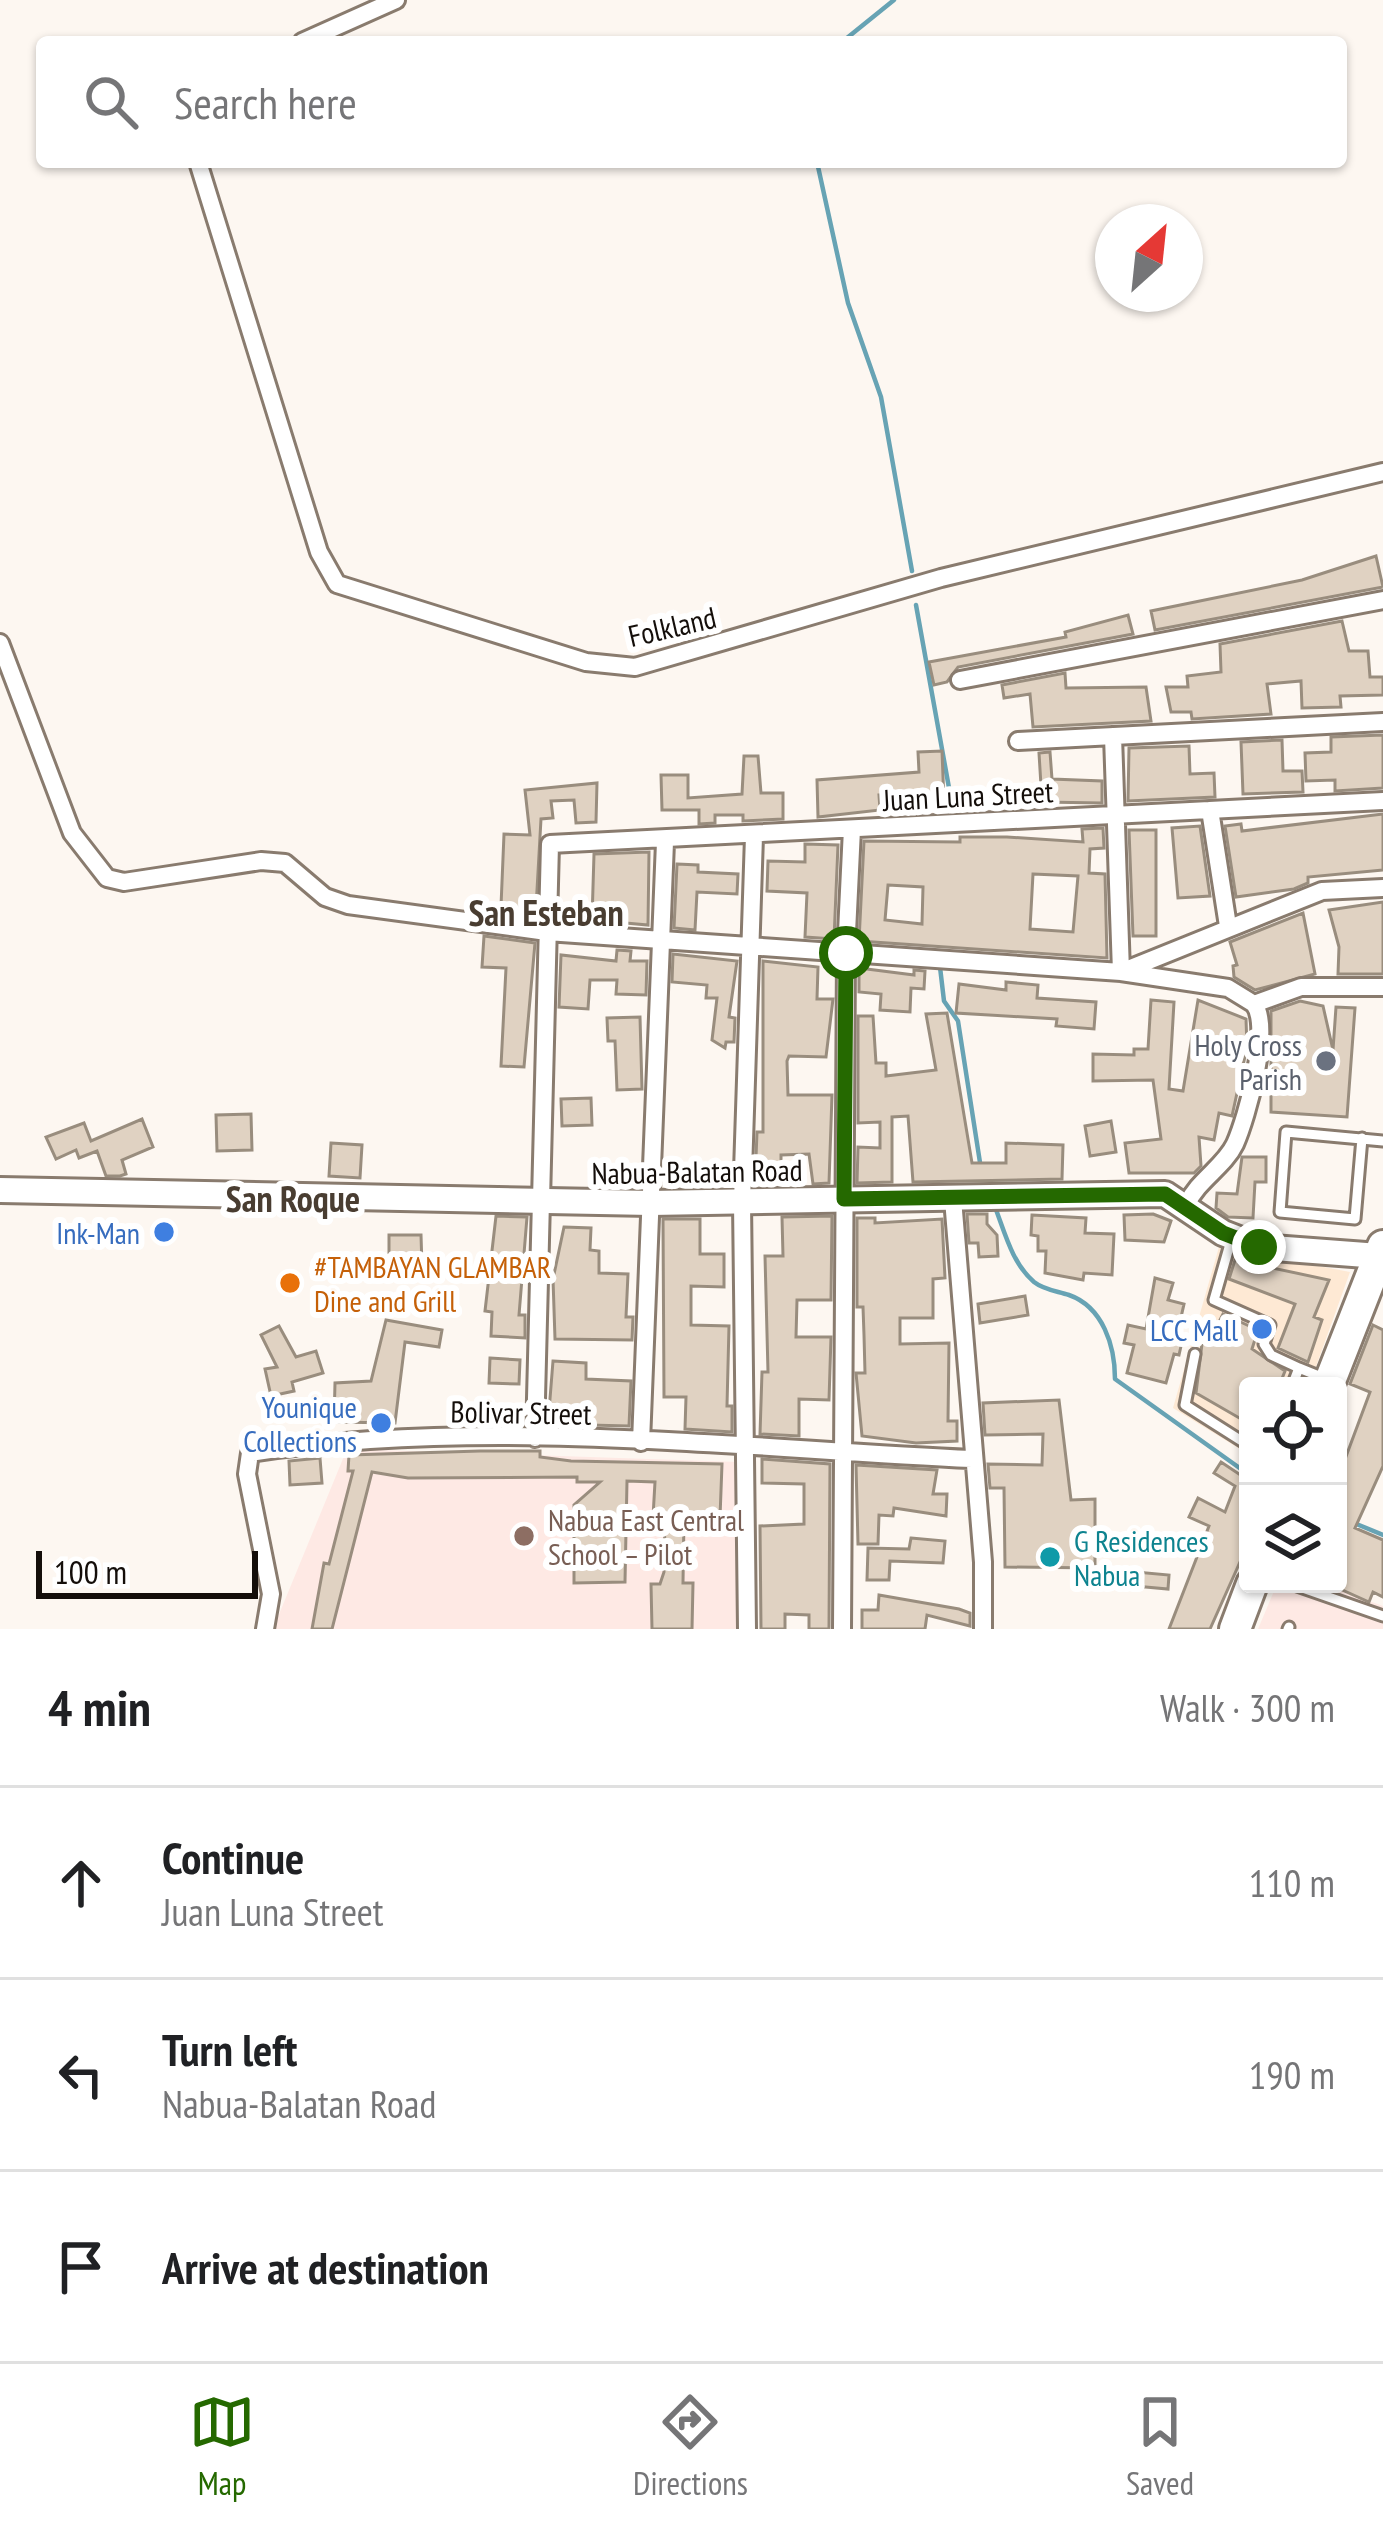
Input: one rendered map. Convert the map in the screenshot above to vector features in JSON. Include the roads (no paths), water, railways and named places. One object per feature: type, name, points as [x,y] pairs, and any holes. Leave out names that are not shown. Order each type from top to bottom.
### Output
[{"type":"highway","points":[[1331,1377],[1382,1253]]},
{"type":"highway","points":[[1235,1629],[1249,1593]]},
{"type":"main road","name":"Nabua-Balatan Road","points":[[0,1190],[280,1192],[542,1203],[1165,1194],[1232,1237],[1259,1247],[1382,1253]]},
{"type":"street","points":[[315,36],[396,0]]},
{"type":"street","name":"Folkland","points":[[200,168],[319,552],[337,584],[586,662],[634,667],[941,578],[1383,472]]},
{"type":"street","points":[[960,680],[1383,600]]},
{"type":"street","points":[[0,643],[72,833],[107,878],[124,883],[261,861],[285,863],[325,897],[348,905],[548,932],[1120,972],[1228,988],[1254,1004],[1264,1020],[1261,1046],[1234,1147],[1196,1186],[1187,1204]]},
{"type":"street","points":[[1018,741],[1383,722]]},
{"type":"street","points":[[1113,736],[1120,972]]},
{"type":"street","name":"Juan Luna Street","points":[[842,1629],[847,1453],[846,953],[852,829],[1383,801]]},
{"type":"street","points":[[1210,810],[1228,926]]},
{"type":"street","points":[[535,1438],[550,844],[664,842],[852,829]]},
{"type":"street","points":[[747,1629],[742,1202],[754,836]]},
{"type":"street","points":[[640,1442],[664,842]]},
{"type":"street","points":[[1120,972],[1322,891],[1383,887]]},
{"type":"street","points":[[1254,1004],[1301,987],[1383,987]]},
{"type":"street","points":[[953,1199],[983,1562],[983,1629]]},
{"type":"street","name":"Bolivar Street","points":[[265,1629],[271,1594],[247,1474],[250,1453],[344,1440],[535,1438],[972,1459]]},
{"type":"lane","points":[[1362,1138],[1355,1219],[1280,1212],[1286,1132],[1362,1138],[1383,1141]]},
{"type":"lane","points":[[1232,1237],[1214,1300],[1270,1325],[1268,1352],[1317,1377]]},
{"type":"lane","points":[[1196,1354],[1185,1405],[1239,1439]]},
{"type":"lane","points":[[1296,1377],[1299,1368]]},
{"type":"lane","points":[[1317,1593],[1383,1616]]},
{"type":"waterway","points":[[849,36],[894,0]]},
{"type":"waterway","points":[[818,168],[848,303],[881,397],[912,571]]},
{"type":"waterway","points":[[916,605],[953,810]]},
{"type":"waterway","points":[[940,967],[944,1001],[958,1021],[981,1169]]},
{"type":"waterway","points":[[995,1207],[1026,1274],[1042,1287],[1081,1301],[1098,1318],[1113,1354],[1115,1379],[1239,1468]]},
{"type":"waterway","points":[[1354,1523],[1383,1535]]},
{"type":"place","name":"Holy Cross Parish","points":[[1326,1061]]},
{"type":"place","name":"Ink-Man","points":[[164,1232]]},
{"type":"place","name":"#TAMBAYAN GLAMBAR Dine and Grill","points":[[290,1283]]},
{"type":"place","name":"LCC Mall","points":[[1262,1329]]},
{"type":"place","name":"Younique Collections","points":[[381,1423]]},
{"type":"place","name":"Nabua East Central School – Pilot","points":[[524,1536]]},
{"type":"place","name":"G Residences Nabua","points":[[1050,1557]]},
{"type":"district","name":"San Esteban","points":[[546,912]]},
{"type":"district","name":"San Roque","points":[[293,1198]]}]
